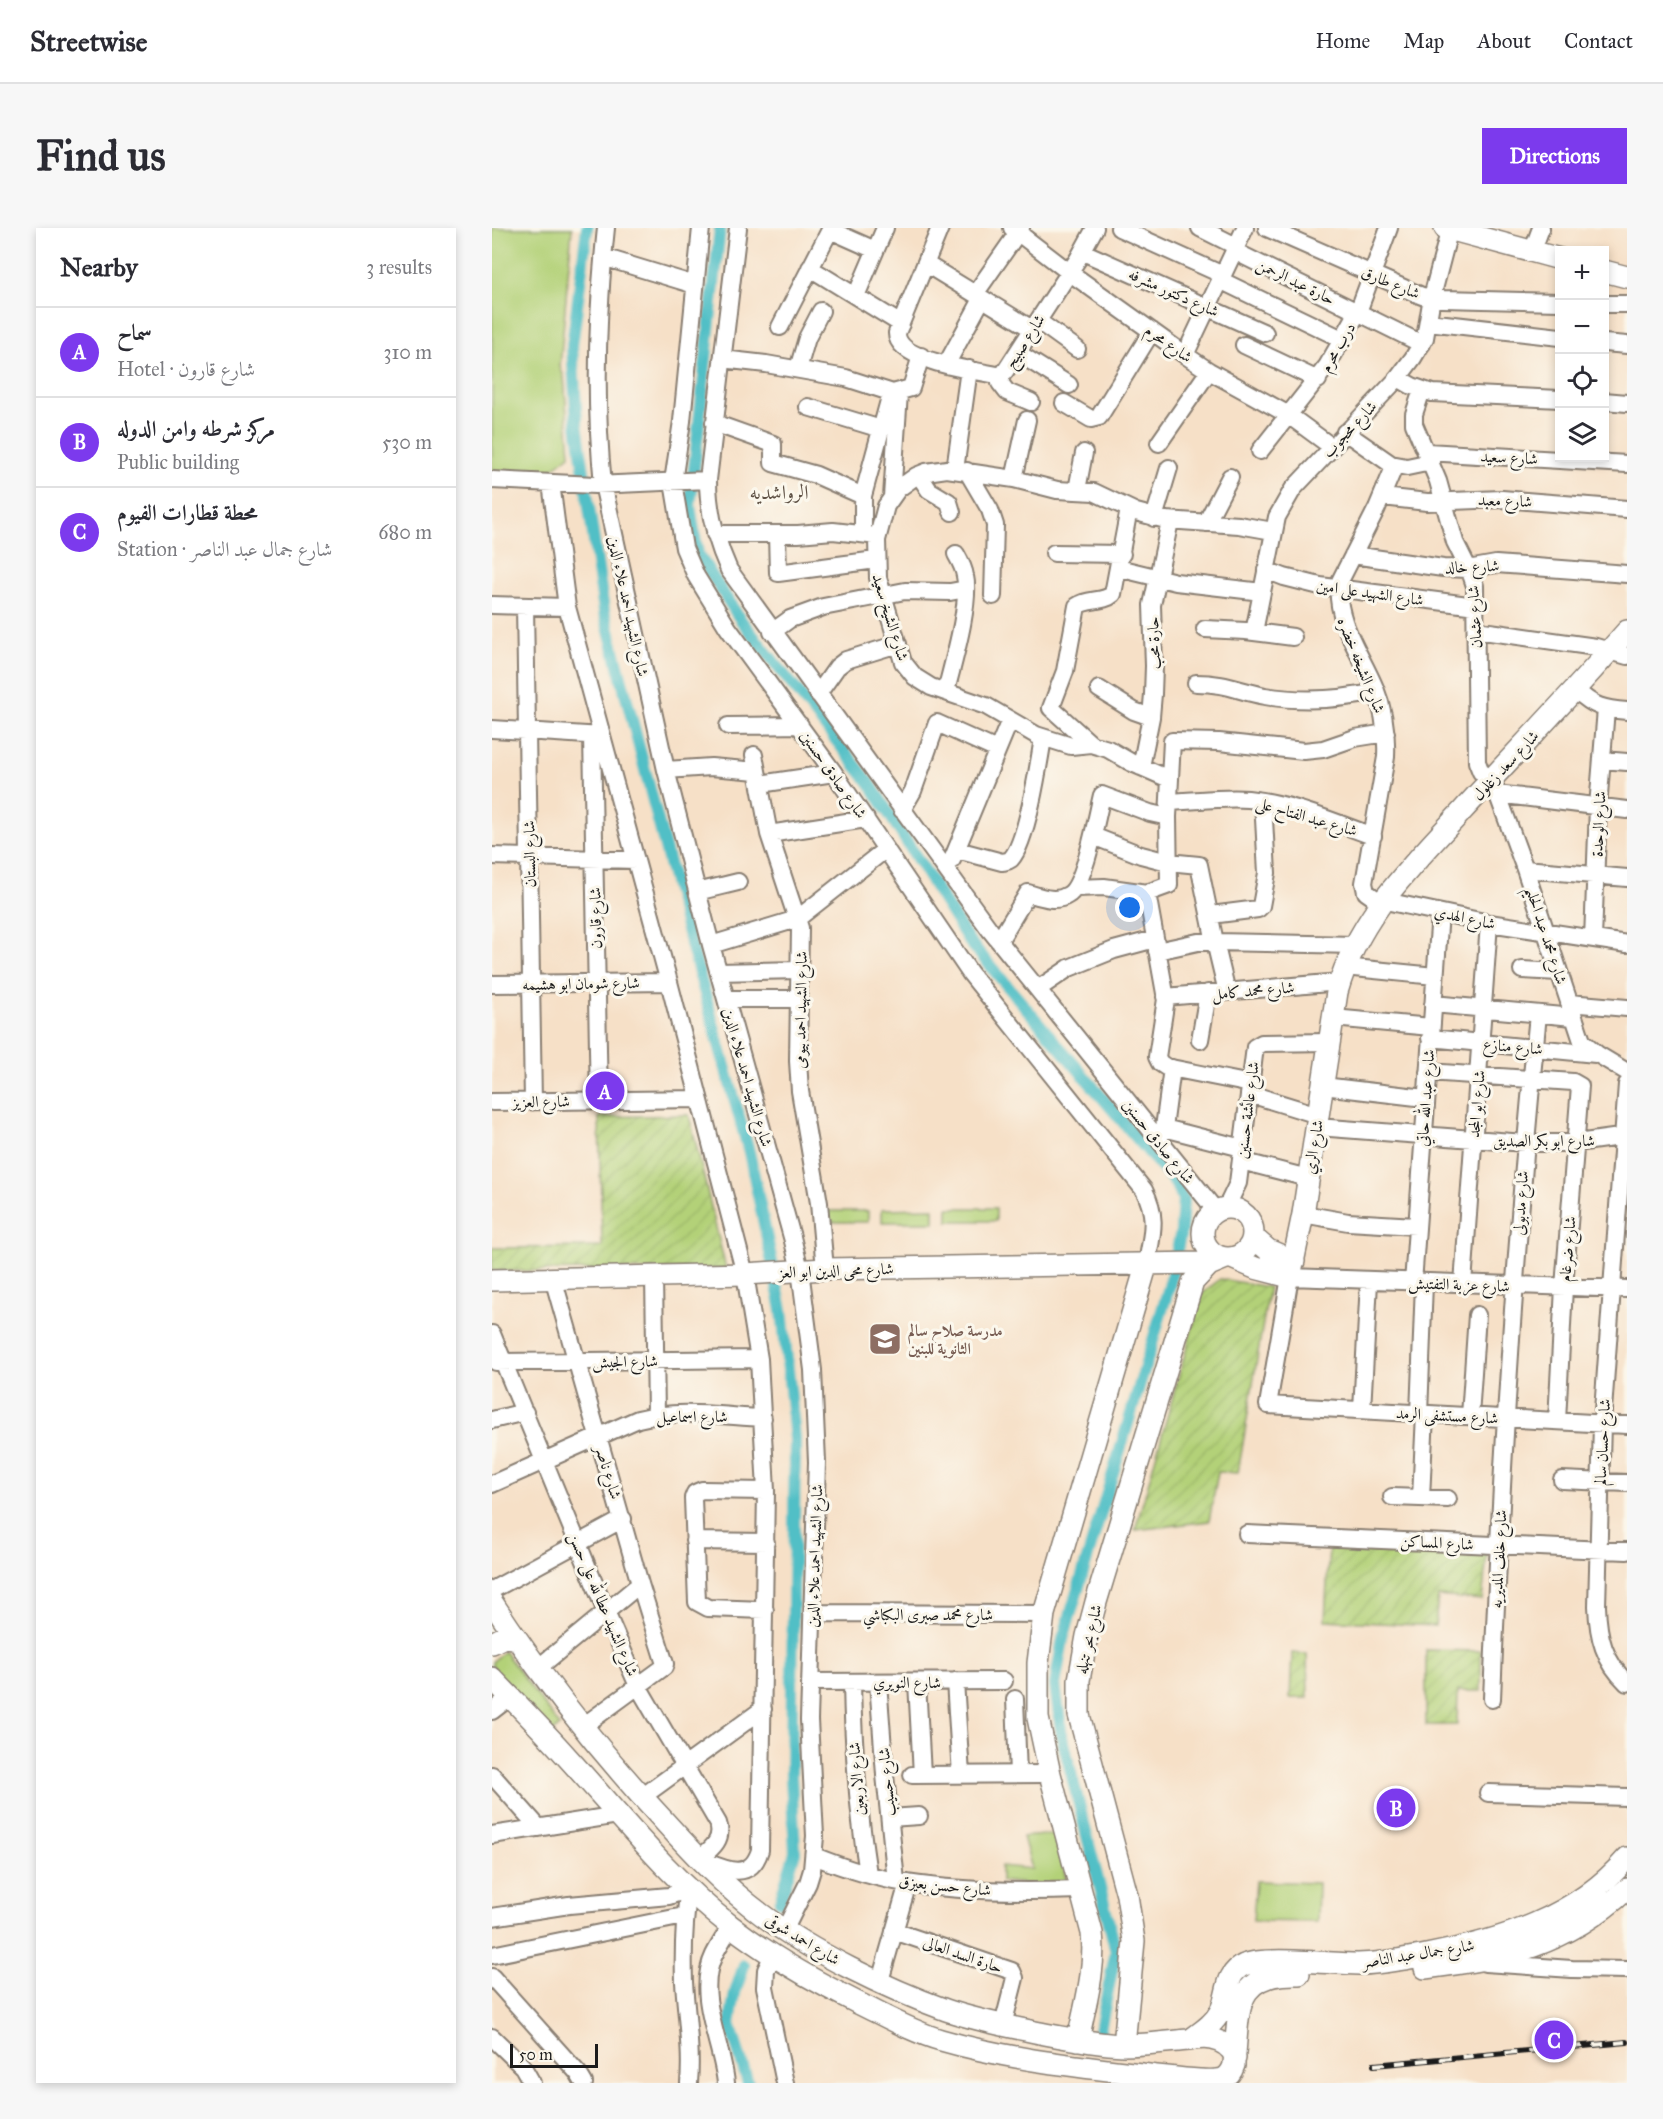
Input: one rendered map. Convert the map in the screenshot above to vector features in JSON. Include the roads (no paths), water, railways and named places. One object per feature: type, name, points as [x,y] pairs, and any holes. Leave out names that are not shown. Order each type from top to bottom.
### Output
[{"type":"main road","points":[[1448,228],[1555,258]]},
{"type":"main road","points":[[1609,272],[1627,277]]},
{"type":"main road","name":"شارع سعد زغلول","points":[[1384,899],[1495,786],[1576,690],[1618,654],[1627,631]]},
{"type":"main road","name":"شارع الري","points":[[1292,1269],[1342,975],[1370,917],[1384,899]]},
{"type":"main road","points":[[1221,1210],[1240,1212],[1246,1216],[1253,1230],[1253,1237],[1246,1251],[1209,1265],[1193,1282],[1188,1271],[1163,1263],[1195,1251],[1209,1216],[1221,1210]]},
{"type":"main road","points":[[1203,1232],[1208,1249],[1227,1258],[1255,1268],[1292,1269]]},
{"type":"main road","points":[[1253,1237],[1292,1269]]},
{"type":"main road","name":"شارع محى الدين ابو العز","points":[[492,1280],[825,1269],[1202,1263],[1227,1258]]},
{"type":"main road","points":[[1078,2040],[1094,1960],[1092,1933],[1050,1774],[1038,1718],[1037,1693],[1044,1614],[1163,1263]]},
{"type":"main road","name":"شارع بحر تنهله","points":[[1124,2045],[1133,1963],[1132,1923],[1127,1895],[1082,1729],[1078,1696],[1079,1680],[1096,1602],[1193,1282]]},
{"type":"main road","name":"شارع احمد شوقى","points":[[492,1602],[515,1638],[582,1727],[642,1797],[699,1859],[759,1913],[784,1931],[834,1959],[947,2010],[1003,2025],[1078,2040],[1124,2045],[1206,2038],[1220,2042],[1232,2051],[1234,2069],[1229,2075],[1218,2080],[1057,2074],[1003,2055],[939,2039],[839,1994],[773,1955],[731,1926],[689,1889],[492,1678]]},
{"type":"main road","points":[[492,1643],[504,1637],[515,1638]]},
{"type":"main road","name":"شارع جمال عبد الناصر","points":[[1242,1966],[1263,1961],[1377,1963],[1492,1940],[1558,1914],[1591,1891],[1627,1858]]},
{"type":"main road","name":"شارع جمال عبد الناصر","points":[[1251,1986],[1275,1975],[1368,1974],[1505,1956],[1552,1939],[1587,1919],[1627,1888]]},
{"type":"main road","points":[[1190,2040],[1221,2011],[1232,1975],[1242,1966],[1251,1986],[1240,2006],[1234,2069]]},
{"type":"main road","points":[[912,2027],[925,2020],[927,2010],[924,2001]]},
{"type":"main road","points":[[939,2039],[935,2031],[935,2022],[939,2014],[947,2010]]},
{"type":"street","name":"شارع الشهيد احمد علاء الدين","points":[[606,228],[596,378],[599,485],[697,892],[784,1207],[792,1270],[814,1381],[817,1462],[810,1682],[814,1856],[808,1883],[784,1931]]},
{"type":"street","name":"شارع صادق حسنين","points":[[701,228],[694,285],[678,481],[684,548],[696,576],[728,628],[834,773],[970,973],[1144,1190],[1151,1203],[1163,1263]]},
{"type":"street","name":"شارع صادق حسنين","points":[[738,228],[705,480],[715,534],[729,570],[999,941],[1161,1133],[1221,1210]]},
{"type":"street","points":[[856,296],[885,228]]},
{"type":"street","points":[[810,268],[901,324],[940,228]]},
{"type":"street","name":"شارع صبيح","points":[[901,324],[897,337],[899,344],[921,356],[946,365],[1002,375],[1083,252],[1095,228]]},
{"type":"street","points":[[1119,228],[1222,277],[1342,339]]},
{"type":"street","name":"حارة عبد الرحمن","points":[[1200,228],[1422,344]]},
{"type":"street","points":[[1185,355],[1245,228]]},
{"type":"street","name":"شارع طارق","points":[[1268,228],[1409,292],[1432,297],[1555,302]]},
{"type":"street","name":"درب محرم","points":[[1260,451],[1287,414],[1318,380],[1358,312],[1389,228]]},
{"type":"street","name":"شارع محجوب","points":[[1254,632],[1277,517],[1287,498],[1398,378],[1422,344],[1448,228]]},
{"type":"street","points":[[1532,252],[1541,228]]},
{"type":"street","points":[[780,327],[830,229],[876,250]]},
{"type":"street","points":[[946,365],[979,296],[1017,230]]},
{"type":"street","name":"شارع محرم","points":[[1017,230],[1069,272],[1185,355],[1209,371],[1287,414],[1332,447]]},
{"type":"street","name":"شارع دكتور مشرفه","points":[[1083,252],[1265,333]]},
{"type":"street","points":[[603,257],[694,285]]},
{"type":"street","points":[[926,264],[979,296],[1077,349]]},
{"type":"street","points":[[1609,304],[1627,304]]},
{"type":"street","points":[[798,369],[807,338],[821,310]]},
{"type":"street","points":[[1428,322],[1555,336]]},
{"type":"street","points":[[1064,403],[1091,419],[1100,417],[1152,331]]},
{"type":"street","points":[[1609,343],[1627,345]]},
{"type":"street","points":[[1244,345],[1318,380]]},
{"type":"street","points":[[1018,353],[1069,386]]},
{"type":"street","points":[[722,359],[846,378],[895,393],[911,388],[921,356]]},
{"type":"street","points":[[969,369],[961,470],[990,510],[995,525],[993,596]]},
{"type":"street","points":[[1159,443],[1209,371]]},
{"type":"street","points":[[1002,375],[1000,383],[1004,389],[1031,402]]},
{"type":"street","points":[[1398,378],[1422,390],[1443,394],[1555,399]]},
{"type":"street","name":"شارع عثمان","points":[[1422,390],[1413,418],[1429,457],[1455,542],[1475,586],[1477,762],[1481,772],[1495,786]]},
{"type":"street","points":[[715,534],[833,531],[870,535],[862,496],[881,429],[895,393]]},
{"type":"street","points":[[892,497],[895,393]]},
{"type":"street","points":[[1609,401],[1627,403]]},
{"type":"street","points":[[808,406],[881,429]]},
{"type":"street","points":[[1014,479],[1027,420]]},
{"type":"street","points":[[714,423],[773,444],[773,463],[816,475],[862,496]]},
{"type":"street","points":[[1338,588],[1383,497],[1395,465],[1384,461],[1346,432]]},
{"type":"street","points":[[1077,490],[1084,453]]},
{"type":"street","name":"شارع سعيد","points":[[1395,465],[1407,466],[1429,457],[1627,464]]},
{"type":"street","name":"حارة محب","points":[[1141,767],[1151,717],[1154,666],[1151,618],[1169,468]]},
{"type":"street","name":"شارع الشيخ سعيد","points":[[1169,780],[1108,749],[1091,744],[1071,746],[1044,738],[986,706],[931,687],[915,677],[903,662],[878,578],[870,535],[892,497],[907,482],[919,475],[936,470],[961,470],[1014,479],[1057,490],[1077,490],[1102,495],[1129,509],[1162,519],[1239,525],[1273,531]]},
{"type":"street","points":[[919,475],[929,490],[949,502],[952,512]]},
{"type":"street","points":[[1206,523],[1230,477]]},
{"type":"street","points":[[492,480],[599,485],[705,480]]},
{"type":"street","points":[[555,483],[567,607],[597,736],[636,860],[699,1099],[753,1273],[766,1491],[760,1850],[758,1857],[750,1867],[737,1871],[699,1859]]},
{"type":"street","name":"شارع معبد","points":[[1383,497],[1427,502],[1502,499],[1627,509]]},
{"type":"street","points":[[1091,744],[1052,708],[1065,671],[1077,606],[1085,601],[1111,597],[1129,509]]},
{"type":"street","points":[[777,534],[778,573],[876,560]]},
{"type":"street","points":[[1054,553],[1120,561],[1156,578],[1176,582],[1263,592]]},
{"type":"street","points":[[946,691],[961,627],[966,589],[965,576],[956,554]]},
{"type":"street","name":"شارع خالد","points":[[1353,555],[1443,568],[1468,569],[1496,564],[1627,574]]},
{"type":"street","name":"شارع الشهيد على امين","points":[[1266,570],[1303,582],[1476,606]]},
{"type":"street","name":"شارع الشيخه خضره","points":[[1338,588],[1338,603],[1342,619],[1376,692],[1386,733],[1386,757],[1365,887],[1372,897],[1384,899]]},
{"type":"street","points":[[772,632],[804,612],[883,594],[922,590],[950,592],[966,589]]},
{"type":"street","points":[[492,605],[567,607]]},
{"type":"street","name":"شارع البستان","points":[[525,606],[533,1102]]},
{"type":"street","points":[[1205,629],[1293,637]]},
{"type":"street","points":[[1476,630],[1618,654]]},
{"type":"street","points":[[818,693],[837,667],[846,660],[898,644]]},
{"type":"street","points":[[1196,683],[1226,684],[1262,695],[1286,699],[1313,700],[1351,697],[1376,692]]},
{"type":"street","points":[[1099,689],[1134,711],[1151,717]]},
{"type":"street","points":[[1576,690],[1590,702],[1606,710],[1627,711]]},
{"type":"street","name":"شارع الوحدة","points":[[1593,939],[1598,807],[1606,710]]},
{"type":"street","points":[[947,871],[1010,720]]},
{"type":"street","points":[[902,810],[913,791],[937,723],[997,750]]},
{"type":"street","points":[[728,726],[800,725]]},
{"type":"street","points":[[492,729],[597,736]]},
{"type":"street","points":[[1076,888],[1104,887],[1147,893],[1169,885],[1169,780],[1172,741],[1219,742],[1304,751],[1323,749],[1355,738],[1386,733]]},
{"type":"street","name":"شارع قارون","points":[[597,736],[594,859],[599,1101]]},
{"type":"street","points":[[957,850],[1002,862],[1012,857],[1030,808],[1044,738]]},
{"type":"street","points":[[1602,760],[1627,762]]},
{"type":"street","points":[[666,770],[711,767],[834,773]]},
{"type":"street","name":"شارع الشهيد احمد بيومى","points":[[757,770],[769,834],[801,938],[798,1061],[800,1091],[819,1203],[825,1269]]},
{"type":"street","points":[[1495,786],[1598,807],[1627,810]]},
{"type":"street","name":"شارع محمد عبد الحليم","points":[[1495,786],[1582,1041],[1597,1054],[1627,1072]]},
{"type":"street","name":"شارع عبد الفتاح على","points":[[1093,836],[1102,795],[1150,813],[1237,799],[1263,801],[1285,806],[1373,836]]},
{"type":"street","points":[[1211,915],[1258,909],[1261,906],[1267,873],[1263,801]]},
{"type":"street","points":[[769,834],[866,819]]},
{"type":"street","points":[[999,941],[1028,894],[1056,899],[1066,897],[1076,888],[1093,836],[1141,855],[1168,862],[1198,865],[1227,992]]},
{"type":"street","points":[[711,945],[797,919],[885,849]]},
{"type":"street","points":[[492,856],[636,860]]},
{"type":"street","points":[[1525,869],[1627,878]]},
{"type":"street","points":[[697,892],[738,882]]},
{"type":"street","points":[[1147,893],[1165,997],[1156,1050],[1160,1064],[1172,1068],[1161,1133],[1241,1155],[1308,1178]]},
{"type":"street","name":"شارع الهدي","points":[[1384,899],[1489,923],[1627,944]]},
{"type":"street","name":"شارع عبد الله حاتي","points":[[1422,1498],[1422,1414],[1416,1226],[1440,913]]},
{"type":"street","name":"شارع ابو المجد","points":[[1463,1284],[1489,923]]},
{"type":"street","points":[[1038,989],[1069,968],[1114,951],[1156,945],[1198,942],[1355,945]]},
{"type":"street","points":[[718,972],[800,970]]},
{"type":"street","points":[[1522,970],[1559,972]]},
{"type":"street","name":"شارع محمد كامل","points":[[1165,997],[1227,992],[1342,975],[1435,976]]},
{"type":"street","name":"شارع شومان ابو هشيمه","points":[[492,984],[669,982]]},
{"type":"street","points":[[1200,1040],[1208,993]]},
{"type":"street","points":[[726,999],[799,999]]},
{"type":"street","points":[[1432,1004],[1538,1014],[1627,1008]]},
{"type":"street","name":"شارع مدبولى","points":[[1507,1418],[1514,1286],[1538,1014]]},
{"type":"street","name":"شارع منازع","points":[[1333,1018],[1481,1043],[1597,1054]]},
{"type":"street","name":"شارع عائشة حسنين","points":[[1221,1210],[1237,1186],[1255,1047],[1260,1043],[1329,1042]]},
{"type":"street","name":"شارع ابو بكر الصديق","points":[[1172,1068],[1251,1089],[1318,1121],[1422,1136],[1525,1143],[1577,1143],[1625,1136]]},
{"type":"street","points":[[1428,1072],[1532,1080]]},
{"type":"street","name":"شارع ضرغام","points":[[1532,1080],[1573,1082],[1581,1089],[1564,1287],[1557,1421]]},
{"type":"street","name":"شارع حسان سالم","points":[[1627,1084],[1620,1289],[1602,1424],[1597,1549],[1599,1636],[1610,1664],[1627,1683]]},
{"type":"street","points":[[1323,1086],[1425,1098]]},
{"type":"street","name":"شارع العزيز","points":[[492,1102],[699,1099]]},
{"type":"street","points":[[1303,1214],[1348,1222],[1416,1226]]},
{"type":"street","name":"شارع عزبة التفتيش","points":[[1292,1269],[1369,1282],[1620,1289]]},
{"type":"street","name":"شارع الري","points":[[1268,1405],[1292,1269]]},
{"type":"street","points":[[654,1276],[657,1414]]},
{"type":"street","name":"شارع ناصر","points":[[553,1278],[665,1666],[638,1686]]},
{"type":"street","points":[[1362,1410],[1369,1282]]},
{"type":"street","points":[[1470,1416],[1477,1315]]},
{"type":"street","name":"شارع الشهيد عطا لله على حسن","points":[[492,1334],[498,1362],[525,1412],[638,1686],[720,1828],[716,1844],[699,1859]]},
{"type":"street","name":"شارع الجيش","points":[[498,1362],[759,1359]]},
{"type":"street","name":"شارع مستشفى الرمد","points":[[1268,1405],[1627,1425]]},
{"type":"street","points":[[492,1420],[525,1412]]},
{"type":"street","name":"شارع اسماعيل","points":[[492,1484],[638,1419],[657,1414],[763,1418]]},
{"type":"street","name":"شارع خلف المديريه","points":[[1492,1699],[1498,1545],[1507,1418]]},
{"type":"street","points":[[1562,1480],[1627,1483]]},
{"type":"street","points":[[765,1610],[708,1608],[700,1605],[696,1598],[693,1498],[698,1490],[766,1491]]},
{"type":"street","points":[[1392,1497],[1448,1499]]},
{"type":"street","points":[[492,1590],[623,1519]]},
{"type":"street","name":"شارع المساكن","points":[[1247,1534],[1627,1551]]},
{"type":"street","points":[[694,1541],[766,1542]]},
{"type":"street","points":[[538,1668],[640,1584]]},
{"type":"street","name":"شارع محمد صبرى البكباشي","points":[[812,1613],[1044,1614]]},
{"type":"street","points":[[955,1681],[961,1775]]},
{"type":"street","name":"شارع النويري","points":[[810,1682],[1004,1681]]},
{"type":"street","name":"شارع الاربعين","points":[[852,1682],[857,1800],[868,1874]]},
{"type":"street","name":"شارع حسيب","points":[[878,1682],[890,1818],[902,1882]]},
{"type":"street","points":[[917,1682],[917,1775],[1050,1774]]},
{"type":"street","points":[[582,1727],[638,1686]]},
{"type":"street","points":[[492,1711],[510,1696]]},
{"type":"street","points":[[1016,1699],[1018,1774]]},
{"type":"street","points":[[642,1797],[763,1709]]},
{"type":"street","points":[[492,1775],[539,1828]]},
{"type":"street","points":[[1488,1793],[1627,1797]]},
{"type":"street","points":[[492,1835],[618,1815]]},
{"type":"street","points":[[890,1818],[919,1816]]},
{"type":"street","name":"شارع حسن بعيزق","points":[[814,1856],[868,1874],[902,1882],[993,1891],[1080,1890]]},
{"type":"street","points":[[880,1981],[894,1931],[902,1882]]},
{"type":"street","points":[[492,1917],[569,1905],[669,1896],[689,1889],[684,1916],[684,1980],[691,2067],[689,2083]]},
{"type":"street","points":[[492,1955],[684,1916]]},
{"type":"street","points":[[726,2083],[708,1993],[713,1956],[731,1926]]},
{"type":"street","name":"حارة السد العالى","points":[[894,1931],[1012,1971],[1015,1978],[1003,2025]]},
{"type":"street","points":[[773,1955],[766,1970],[765,1988],[785,2083]]},
{"type":"street","points":[[1472,1962],[1572,1970],[1627,1970]]},
{"type":"street","points":[[492,1977],[578,2073],[584,2083]]},
{"type":"street","points":[[492,2037],[523,2067],[531,2083]]},
{"type":"waterway","points":[[587,228],[572,346],[577,424],[604,611],[677,894],[749,1152],[782,1310],[795,1439],[791,1776],[795,1852],[780,1901]]},
{"type":"waterway","points":[[720,228],[690,506],[698,554],[740,619],[869,782],[969,941],[1175,1183],[1183,1199],[1181,1231],[1169,1287],[1063,1639],[1055,1685],[1062,1737],[1116,1951],[1099,2034]]},
{"type":"waterway","points":[[744,1965],[735,1993],[730,2024],[748,2083]]},
{"type":"railway","points":[[1374,2065],[1627,2042]]},
{"type":"place","name":"سماح","points":[[605,1091]]},
{"type":"place","name":"مدرسة صلاح سالم الثانوية للبنين","points":[[885,1339]]},
{"type":"place","name":"مركز شرطه وامن الدوله","points":[[1396,1808]]},
{"type":"place","name":"محطة قطارات الفيوم","points":[[1554,2040]]},
{"type":"district","name":"الرواشديه","points":[[779,492]]}]
